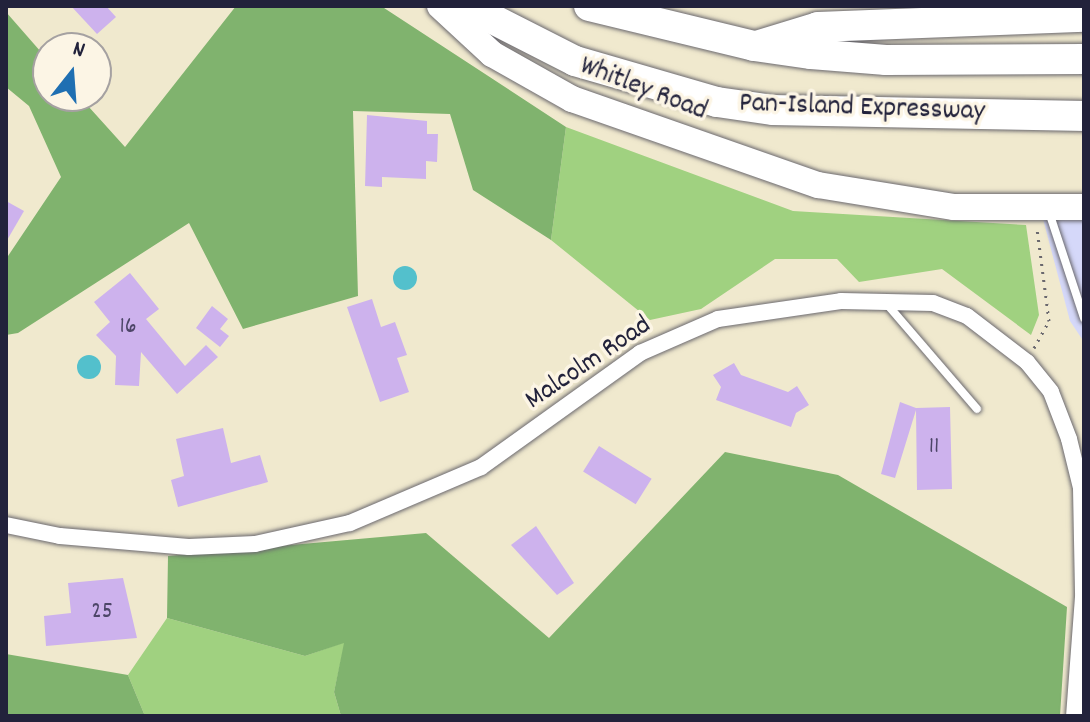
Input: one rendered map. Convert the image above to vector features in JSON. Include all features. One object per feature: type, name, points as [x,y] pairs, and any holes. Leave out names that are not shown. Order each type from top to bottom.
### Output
[{"type":"highway","name":"Pan-Island Expressway","points":[[467,6],[575,61],[717,102],[773,110],[1084,116]]},
{"type":"highway","name":"Pan-Island Expressway","points":[[589,6],[754,46],[860,59],[1084,59]]},
{"type":"highway","points":[[754,46],[805,28],[988,13],[1084,17]]},
{"type":"main road","name":"Whitley Road","points":[[440,6],[492,54],[572,99],[672,138],[818,185],[954,207],[1049,211],[1084,207]]},
{"type":"street","name":"Malcolm Road","points":[[6,525],[60,536],[189,547],[255,544],[350,523],[481,467],[653,346],[718,319],[785,306],[933,303],[967,316],[1027,362],[1051,392],[1081,488],[1083,597],[1074,716]]},
{"type":"lane","points":[[1049,211],[1084,318]]},
{"type":"lane","points":[[885,302],[977,409]]},
{"type":"path","points":[[1027,362],[1049,321],[1035,215],[1049,211]]},
{"type":"shaded area","points":[[1043,219],[1084,219],[1084,342],[1070,321]]},
{"type":"green space","points":[[236,6],[381,6],[566,127],[551,240],[473,190],[450,114],[353,111],[358,296],[243,329],[189,223],[18,333],[6,335],[6,259],[61,177],[29,106],[6,87],[6,12],[32,42],[32,112],[93,112],[125,147]]},
{"type":"green space","points":[[566,127],[793,211],[1026,225],[1039,315],[1031,335],[942,269],[859,282],[837,259],[775,259],[701,309],[650,320],[551,240]]},
{"type":"green space","points":[[725,452],[838,475],[1067,607],[1060,716],[341,716],[334,692],[344,643],[305,656],[167,618],[168,556],[426,533],[549,638]]},
{"type":"green space","points":[[167,618],[305,656],[345,642],[334,692],[341,716],[145,716],[128,675]]},
{"type":"green space","points":[[6,654],[128,675],[145,716],[6,716]]},
{"type":"water","points":[[405,266],[413,270],[417,278],[413,286],[405,290],[397,286],[393,278],[397,270]]},
{"type":"water","points":[[89,355],[97,359],[101,367],[97,375],[89,379],[81,375],[77,367],[81,359]]},
{"type":"building","points":[[71,6],[106,6],[116,17],[95,32]]},
{"type":"building","points":[[367,115],[427,121],[427,134],[438,134],[437,162],[426,161],[426,179],[382,177],[382,187],[365,186]]},
{"type":"building","points":[[6,201],[24,211],[6,242]]},
{"type":"building","points":[[130,273],[159,309],[146,319],[185,366],[206,345],[218,357],[177,394],[141,352],[139,386],[115,385],[116,356],[96,335],[110,322],[94,302]]},
{"type":"building","points":[[372,299],[381,327],[395,322],[407,355],[397,358],[409,392],[380,402],[347,307]]},
{"type":"building","points":[[212,306],[228,319],[220,329],[229,336],[220,347],[196,328]]},
{"type":"building","points":[[734,363],[741,375],[788,392],[797,386],[809,405],[796,413],[791,427],[716,400],[721,387],[713,375]]},
{"type":"building","points":[[900,402],[916,408],[950,407],[952,489],[917,490],[916,410],[895,478],[881,474]]},
{"type":"building","points":[[223,428],[231,463],[260,455],[268,482],[178,507],[171,480],[184,476],[176,439]]},
{"type":"building","points":[[599,446],[652,479],[636,504],[583,471]]},
{"type":"building","points":[[536,526],[574,583],[557,595],[511,545]]},
{"type":"building","points":[[123,578],[137,638],[46,646],[44,616],[71,613],[68,583]]}]
